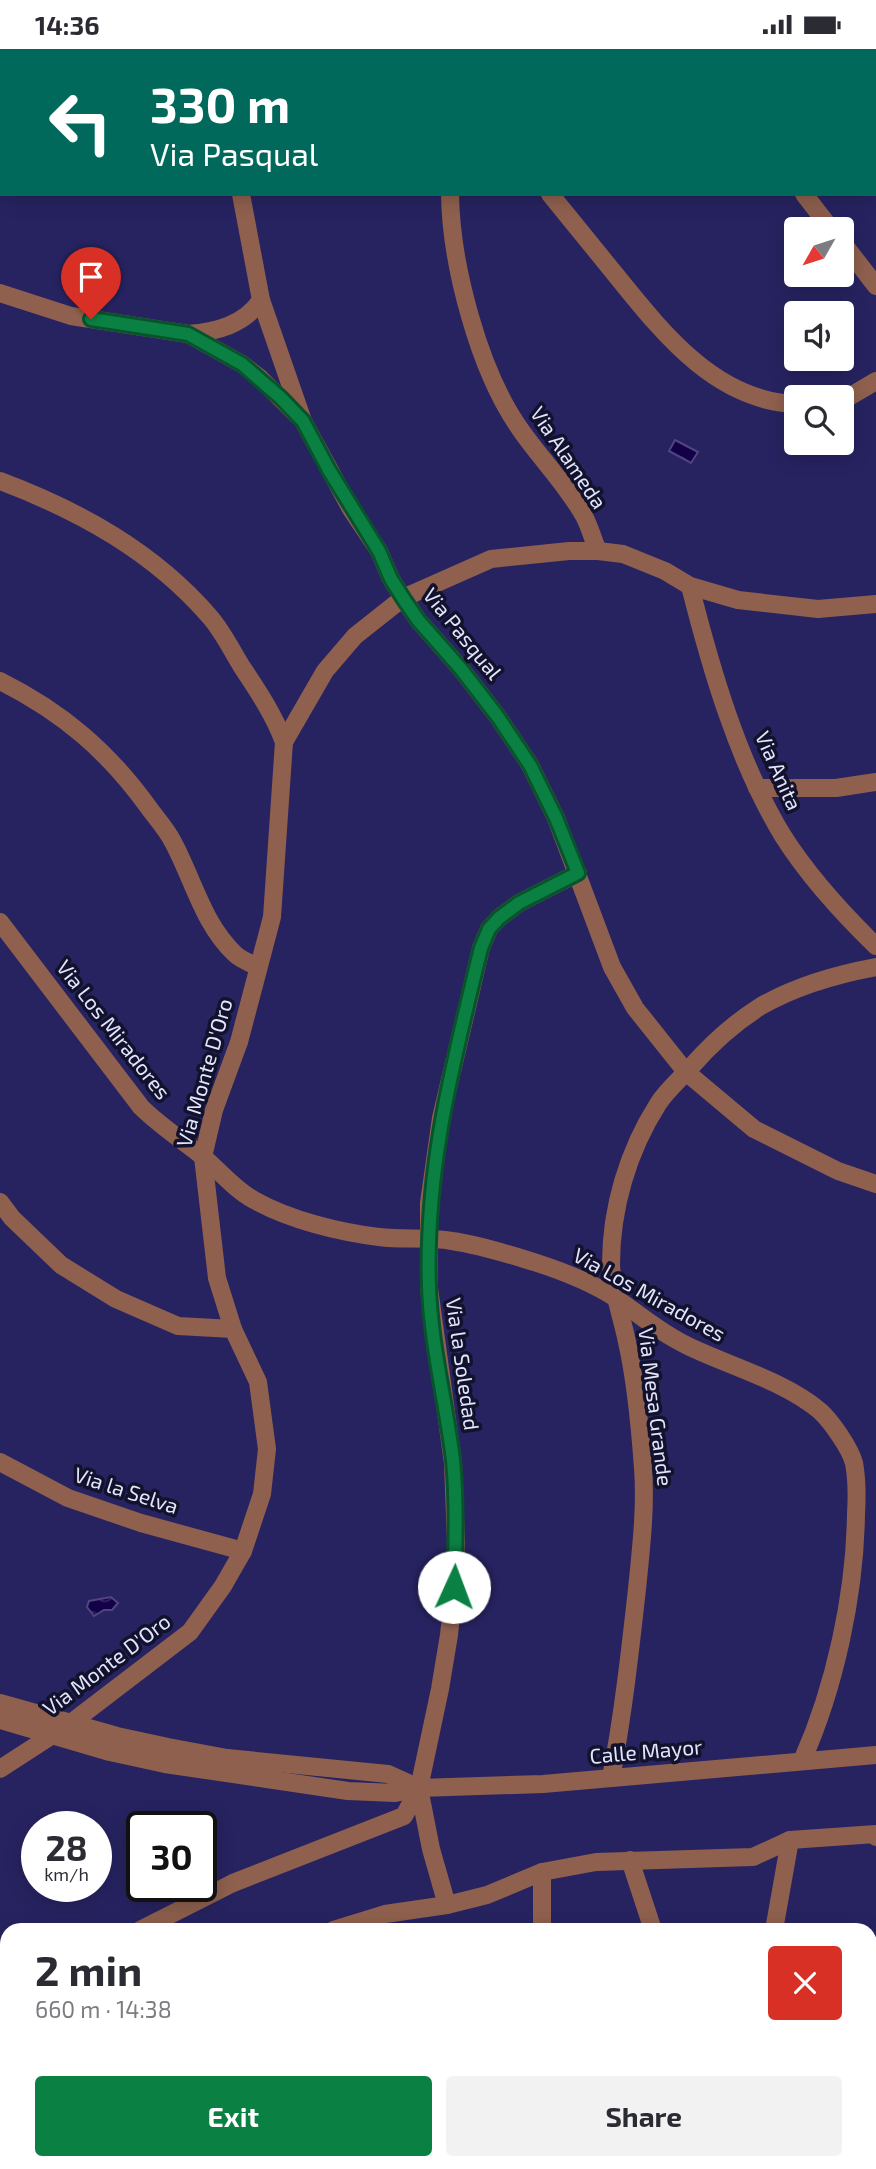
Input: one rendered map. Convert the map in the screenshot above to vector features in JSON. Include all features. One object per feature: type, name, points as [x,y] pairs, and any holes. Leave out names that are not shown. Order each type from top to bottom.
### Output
[{"type":"street","name":"Via Pasqual","points":[[241,196],[261,300],[303,421],[334,480],[379,551],[403,598],[498,717],[530,765],[556,818],[599,935],[635,1008],[686,1072],[754,1129],[838,1171],[876,1184]]},
{"type":"street","name":"Via Alameda","points":[[450,196],[456,249],[467,301],[479,346],[497,390],[519,428],[584,516],[598,551]]},
{"type":"street","points":[[552,196],[651,319],[680,350],[710,374],[748,395],[784,403]]},
{"type":"street","points":[[806,196],[822,217]]},
{"type":"street","points":[[854,258],[876,286]]},
{"type":"street","points":[[0,293],[71,316],[188,334],[203,333],[236,323],[255,310],[261,300]]},
{"type":"street","points":[[188,334],[242,364],[274,391],[303,421]]},
{"type":"street","points":[[854,394],[876,381]]},
{"type":"street","points":[[0,481],[46,498],[115,535],[173,578],[212,619],[276,721],[284,742]]},
{"type":"street","name":"Via Monte D'Oro","points":[[0,1769],[71,1723],[190,1632],[223,1586],[243,1551],[262,1495],[267,1449],[258,1382],[233,1329],[217,1278],[203,1157],[214,1110],[239,1042],[272,917],[284,742],[325,671],[355,636],[403,598],[491,559],[569,551],[598,551]]},
{"type":"street","points":[[598,551],[623,554],[665,571],[690,586],[738,600],[818,609],[876,604]]},
{"type":"street","name":"Via Anita","points":[[690,586],[721,691],[757,788],[783,836],[812,878],[876,946]]},
{"type":"street","points":[[0,681],[39,701],[68,722],[122,773],[173,841],[206,913],[222,938],[237,956],[258,967]]},
{"type":"street","points":[[757,788],[836,788],[876,782]]},
{"type":"street","name":"Via la Soledad","points":[[419,1788],[449,1635],[456,1542],[453,1463],[429,1289],[429,1203],[441,1118],[481,948],[489,929],[519,903],[578,873]]},
{"type":"street","name":"Via Los Miradores","points":[[0,922],[141,1107],[252,1199],[327,1227],[379,1237],[453,1241],[536,1262],[575,1277],[615,1298],[648,1323],[687,1346],[750,1373],[820,1411],[835,1429],[853,1461],[857,1492],[855,1565],[828,1688],[803,1761]]},
{"type":"street","name":"Via Mesa Grande","points":[[611,1778],[631,1647],[644,1520],[643,1468],[635,1396],[627,1342],[615,1298],[612,1256],[620,1191],[635,1144],[659,1102],[710,1045],[761,1006],[789,993],[876,967]]},
{"type":"street","points":[[0,1202],[12,1218],[61,1265],[116,1299],[178,1326],[233,1329]]},
{"type":"street","name":"Via la Selva","points":[[0,1462],[68,1498],[141,1523],[243,1551]]},
{"type":"street","name":"Calle Mayor","points":[[0,1703],[117,1736],[227,1758],[388,1774],[419,1788]]},
{"type":"street","name":"Calle Mayor","points":[[0,1720],[110,1752],[225,1774],[348,1791],[395,1793],[419,1788],[492,1787],[876,1755]]},
{"type":"street","points":[[419,1788],[431,1849],[447,1905]]},
{"type":"street","points":[[154,1923],[233,1883],[404,1816],[419,1788]]},
{"type":"street","points":[[389,1922],[486,1895],[542,1873],[596,1862],[753,1857],[790,1840],[876,1835]]},
{"type":"street","points":[[775,1923],[790,1840]]},
{"type":"street","points":[[630,1860],[651,1923]]},
{"type":"street","points":[[542,1873],[542,1923]]},
{"type":"water","points":[[675,440],[698,452],[691,463],[669,451]]},
{"type":"water","points":[[111,1597],[118,1603],[112,1610],[104,1610],[94,1616],[87,1607],[89,1601]]},
{"type":"route","points":[[91,319],[188,334],[242,364],[303,421],[329,470],[379,551],[403,598],[498,717],[530,765],[556,818],[578,873],[519,903],[489,929],[481,948],[441,1118],[429,1203],[429,1289],[453,1463],[456,1542],[454,1587]]}]
